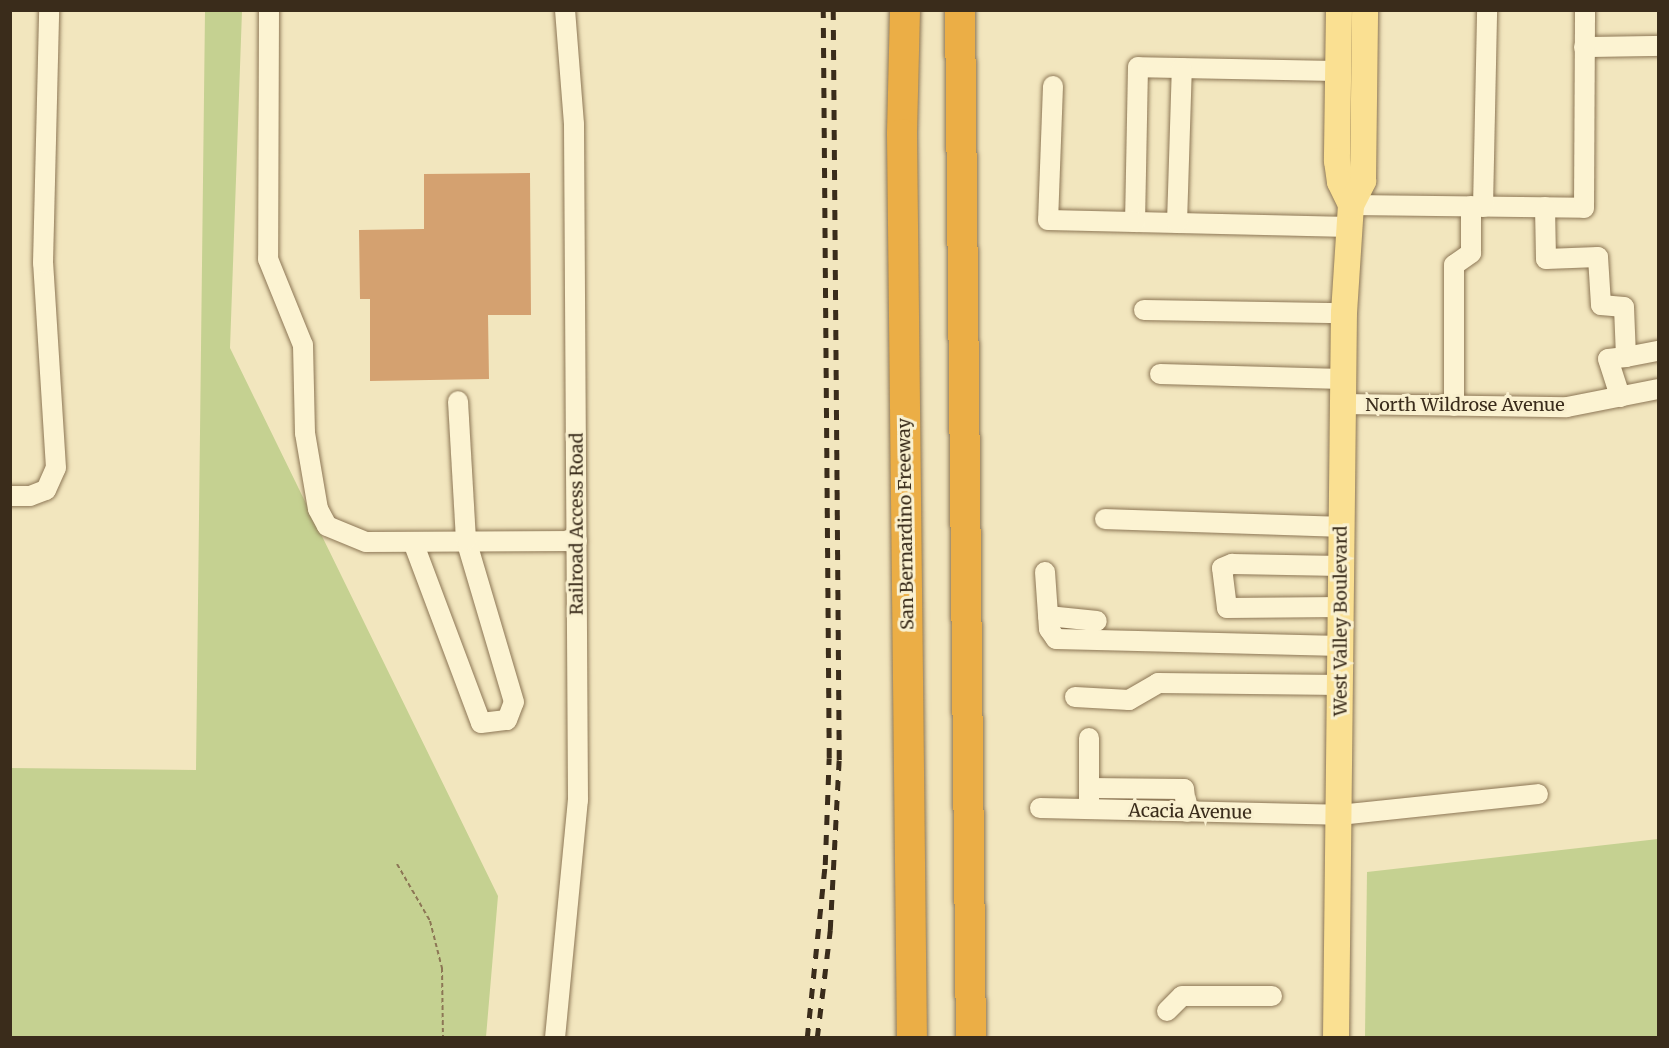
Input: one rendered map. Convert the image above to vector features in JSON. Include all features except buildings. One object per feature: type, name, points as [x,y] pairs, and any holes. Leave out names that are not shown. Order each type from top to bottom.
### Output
[{"type":"highway","points":[[896,10],[903,66]]},
{"type":"highway","name":"San Bernardino Freeway","points":[[905,10],[903,66],[912,1038]]},
{"type":"highway","points":[[960,10],[961,357],[970,1038]]},
{"type":"highway","points":[[961,357],[975,240],[980,164],[980,10]]},
{"type":"main road","name":"West Valley Boulevard","points":[[1339,10],[1337,161],[1340,182],[1351,216]]},
{"type":"main road","name":"West Valley Boulevard","points":[[1336,1038],[1344,313],[1351,216],[1363,181],[1365,10]]},
{"type":"street","points":[[10,496],[30,496],[46,490],[56,468],[43,263],[48,10]]},
{"type":"street","points":[[268,10],[268,259],[303,345],[305,433],[318,509],[327,526],[366,542],[577,541]]},
{"type":"street","name":"Railroad Access Road","points":[[555,1038],[578,800],[574,124],[565,10]]},
{"type":"street","points":[[1454,406],[1454,265],[1471,253],[1477,206],[1487,10]]},
{"type":"street","points":[[1053,86],[1048,220],[1177,223],[1351,216],[1477,206],[1584,208],[1585,10]]},
{"type":"street","points":[[1584,46],[1659,46]]},
{"type":"street","points":[[1135,222],[1138,67],[1338,71]]},
{"type":"street","points":[[1177,223],[1182,68]]},
{"type":"street","points":[[1545,207],[1546,259],[1598,257],[1601,305],[1624,307],[1626,357]]},
{"type":"street","points":[[1144,310],[1344,313]]},
{"type":"street","points":[[1620,397],[1608,359],[1659,351]]},
{"type":"street","points":[[1160,374],[1343,379]]},
{"type":"street","name":"North Wildrose Avenue","points":[[1343,404],[1567,406],[1659,389]]},
{"type":"street","points":[[413,542],[481,723],[507,720],[514,702],[466,540],[458,401]]},
{"type":"street","points":[[1105,519],[1342,527]]},
{"type":"street","points":[[1341,566],[1232,564],[1222,568],[1227,608],[1341,607]]},
{"type":"street","points":[[1045,572],[1048,616],[1052,636],[1062,640],[1341,646]]},
{"type":"street","points":[[1048,616],[1097,621]]},
{"type":"street","points":[[1075,697],[1130,699],[1158,683],[1341,685]]},
{"type":"street","points":[[1088,809],[1089,738]]},
{"type":"street","points":[[1089,788],[1184,789],[1187,812]]},
{"type":"street","name":"Acacia Avenue","points":[[1040,808],[1339,815],[1538,794]]},
{"type":"street","points":[[1167,1011],[1182,996],[1272,996]]},
{"type":"path","points":[[397,864],[430,921],[442,968],[443,1038]]},
{"type":"green space","points":[[205,11],[242,11],[230,348],[498,896],[486,1037],[11,1038],[11,768],[196,770]]},
{"type":"green space","points":[[1658,839],[1658,1037],[1365,1037],[1367,872]]},
{"type":"railway","points":[[807,1038],[825,865],[829,758],[823,10]]},
{"type":"railway","points":[[817,1038],[830,930],[839,760],[833,10]]}]
